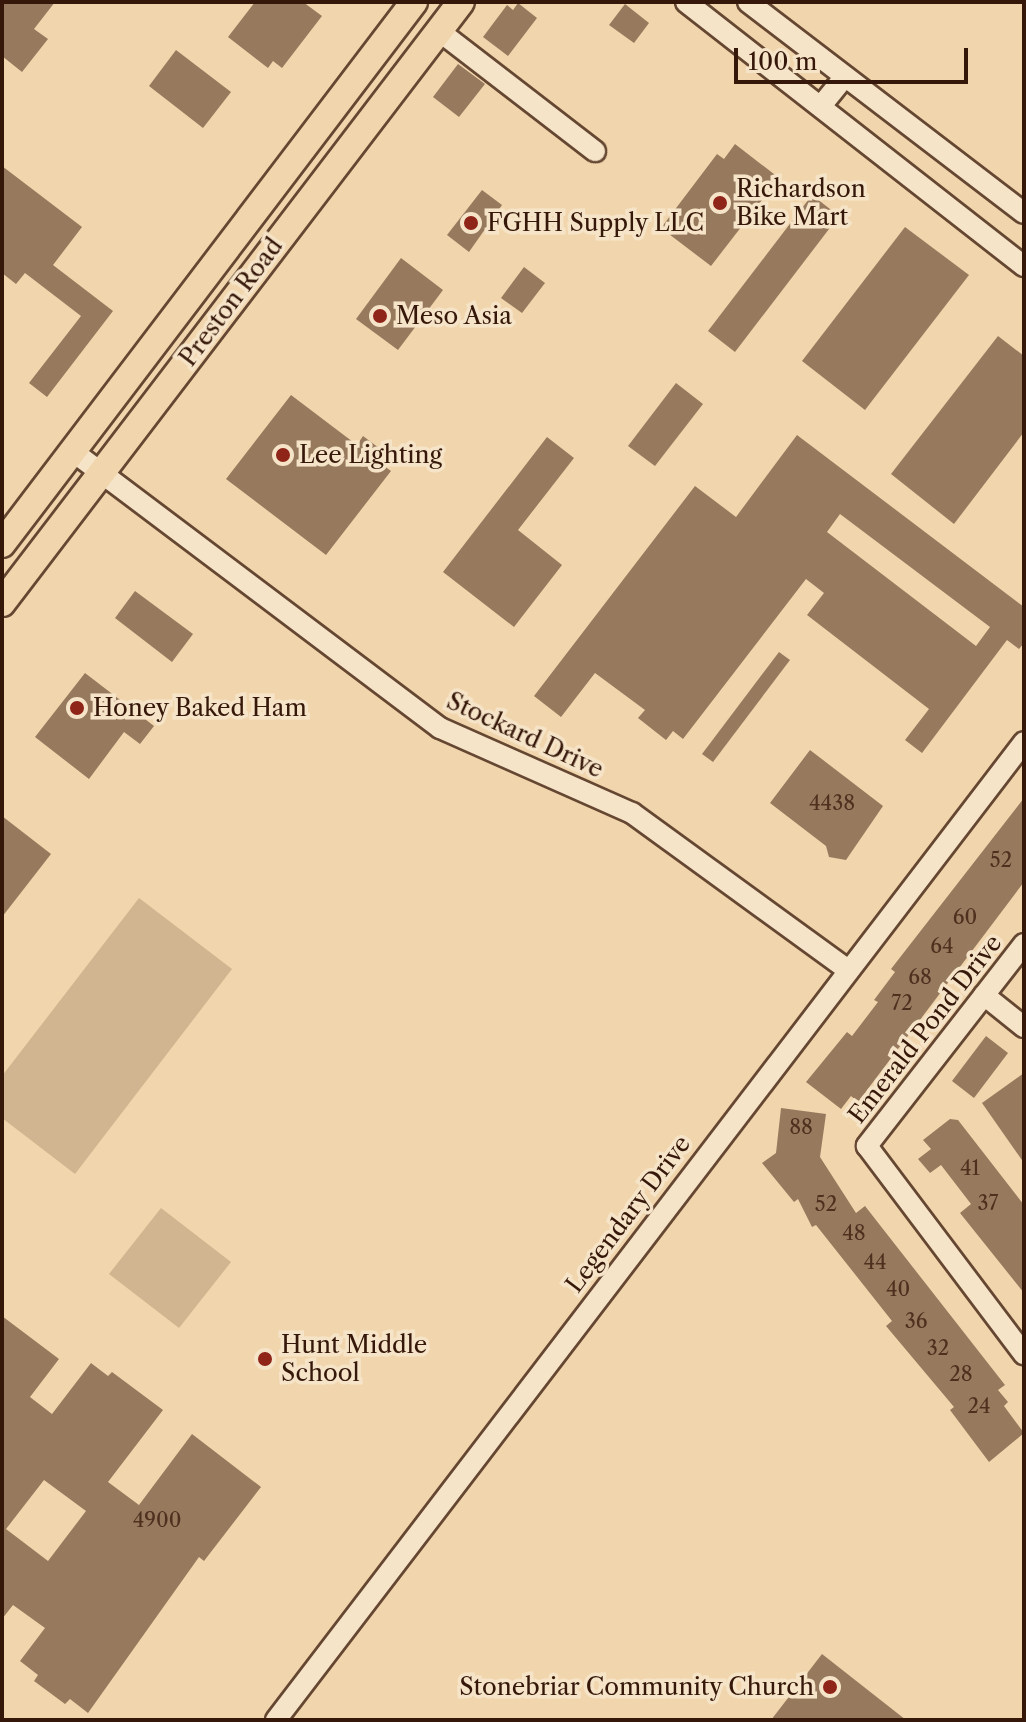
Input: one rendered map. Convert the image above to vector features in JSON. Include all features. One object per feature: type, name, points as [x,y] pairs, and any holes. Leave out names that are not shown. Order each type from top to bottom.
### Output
[{"type":"main road","name":"Preston Road","points":[[2,544],[414,2]]},
{"type":"main road","name":"Preston Road","points":[[2,603],[461,2]]},
{"type":"street","points":[[686,2],[1024,266]]},
{"type":"street","points":[[748,2],[1024,213]]},
{"type":"street","points":[[439,31],[595,151]]},
{"type":"street","points":[[821,106],[845,76]]},
{"type":"street","name":"Stockard Drive","points":[[71,450],[103,471],[440,728],[632,813],[848,970]]},
{"type":"street","name":"Legendary Drive","points":[[276,1720],[848,970],[1020,756]]},
{"type":"street","name":"Emerald Pond Drive","points":[[1024,944],[867,1146],[1024,1354]]},
{"type":"street","points":[[984,995],[1024,1027]]},
{"type":"shaded area","points":[[139,898],[232,969],[75,1174],[2,1118],[2,1076]]},
{"type":"shaded area","points":[[161,1208],[231,1262],[179,1328],[109,1274]]},
{"type":"building","points":[[2,2],[55,2],[34,29],[48,39],[22,72],[2,56]]},
{"type":"building","points":[[255,2],[303,2],[322,16],[282,68],[273,61],[268,68],[228,37]]},
{"type":"building","points":[[518,3],[537,18],[508,56],[483,37],[507,5],[513,10]]},
{"type":"building","points":[[625,4],[649,23],[634,43],[609,25]]},
{"type":"building","points":[[176,50],[231,92],[203,128],[149,86]]},
{"type":"building","points":[[458,64],[485,84],[459,117],[433,97]]},
{"type":"building","name":"Richardson Bike Mart","points":[[735,144],[779,178],[711,266],[661,228],[717,154],[724,159]]},
{"type":"building","points":[[2,166],[82,227],[53,265],[113,311],[47,397],[29,383],[81,316],[25,273],[16,284],[2,273]]},
{"type":"building","points":[[482,190],[502,205],[469,252],[447,235]]},
{"type":"building","points":[[812,195],[839,216],[735,352],[708,331]]},
{"type":"building","points":[[905,227],[969,275],[865,410],[802,361]]},
{"type":"building","points":[[401,258],[443,290],[398,350],[356,319]]},
{"type":"building","points":[[524,267],[545,283],[522,313],[501,298]]},
{"type":"building","points":[[998,336],[1024,356],[1024,432],[954,524],[891,474]]},
{"type":"building","points":[[676,383],[703,404],[655,466],[628,446]]},
{"type":"building","points":[[291,395],[357,445],[363,436],[379,448],[372,457],[391,471],[326,555],[226,479]]},
{"type":"building","points":[[797,435],[1024,607],[1024,643],[1019,649],[1007,640],[922,753],[905,740],[929,709],[807,615],[824,593],[806,579],[683,739],[673,731],[666,740],[638,718],[645,710],[595,673],[561,717],[534,696],[695,486],[736,517]],"holes":[[[840,514],[990,627],[976,646],[827,532]]]},
{"type":"building","points":[[547,437],[574,458],[518,530],[562,565],[514,627],[443,572]]},
{"type":"building","points":[[135,591],[193,634],[172,662],[115,618]]},
{"type":"building","points":[[779,652],[790,660],[713,762],[702,754]]},
{"type":"building","points":[[85,673],[154,726],[140,744],[124,732],[89,779],[35,737]]},
{"type":"building","points":[[810,750],[883,806],[846,860],[829,857],[826,846],[770,803]]},
{"type":"building","points":[[1024,798],[1024,882],[858,1102],[851,1096],[841,1109],[806,1082],[847,1032],[852,1036],[878,1002],[874,1000],[895,972],[891,969]]},
{"type":"building","points":[[2,816],[51,854],[2,917]]},
{"type":"building","points":[[986,1036],[1008,1053],[974,1098],[952,1081]]},
{"type":"building","points":[[1024,1073],[1024,1163],[982,1103]]},
{"type":"building","points":[[781,1108],[826,1114],[820,1157],[856,1213],[865,1206],[1005,1385],[998,1390],[1008,1402],[1004,1406],[1024,1433],[989,1462],[950,1410],[954,1407],[886,1326],[892,1321],[816,1225],[812,1227],[798,1199],[794,1202],[762,1163],[776,1153]]},
{"type":"building","points":[[950,1119],[958,1120],[1024,1205],[1024,1293],[960,1213],[971,1204],[941,1165],[930,1173],[918,1159],[931,1149],[923,1140]]},
{"type":"building","points":[[2,1316],[59,1359],[30,1397],[52,1414],[91,1363],[108,1376],[112,1372],[163,1410],[108,1482],[139,1505],[192,1434],[261,1487],[204,1561],[199,1557],[88,1713],[70,1699],[65,1704],[34,1681],[38,1675],[20,1661],[45,1628],[13,1605],[2,1619]],"holes":[[[44,1480],[86,1511],[48,1561],[6,1529]]]},
{"type":"building","name":"Stonebriar Community Church","points":[[822,1654],[906,1720],[771,1720]]},
{"type":"place","name":"Richardson Bike Mart","points":[[720,203]]},
{"type":"place","name":"FGHH Supply LLC","points":[[471,223]]},
{"type":"place","name":"Meso Asia","points":[[380,316]]},
{"type":"place","name":"Lee Lighting","points":[[283,455]]},
{"type":"place","name":"Honey Baked Ham","points":[[77,708]]},
{"type":"place","name":"Hunt Middle School","points":[[265,1359]]},
{"type":"place","name":"Stonebriar Community Church","points":[[830,1687]]}]
